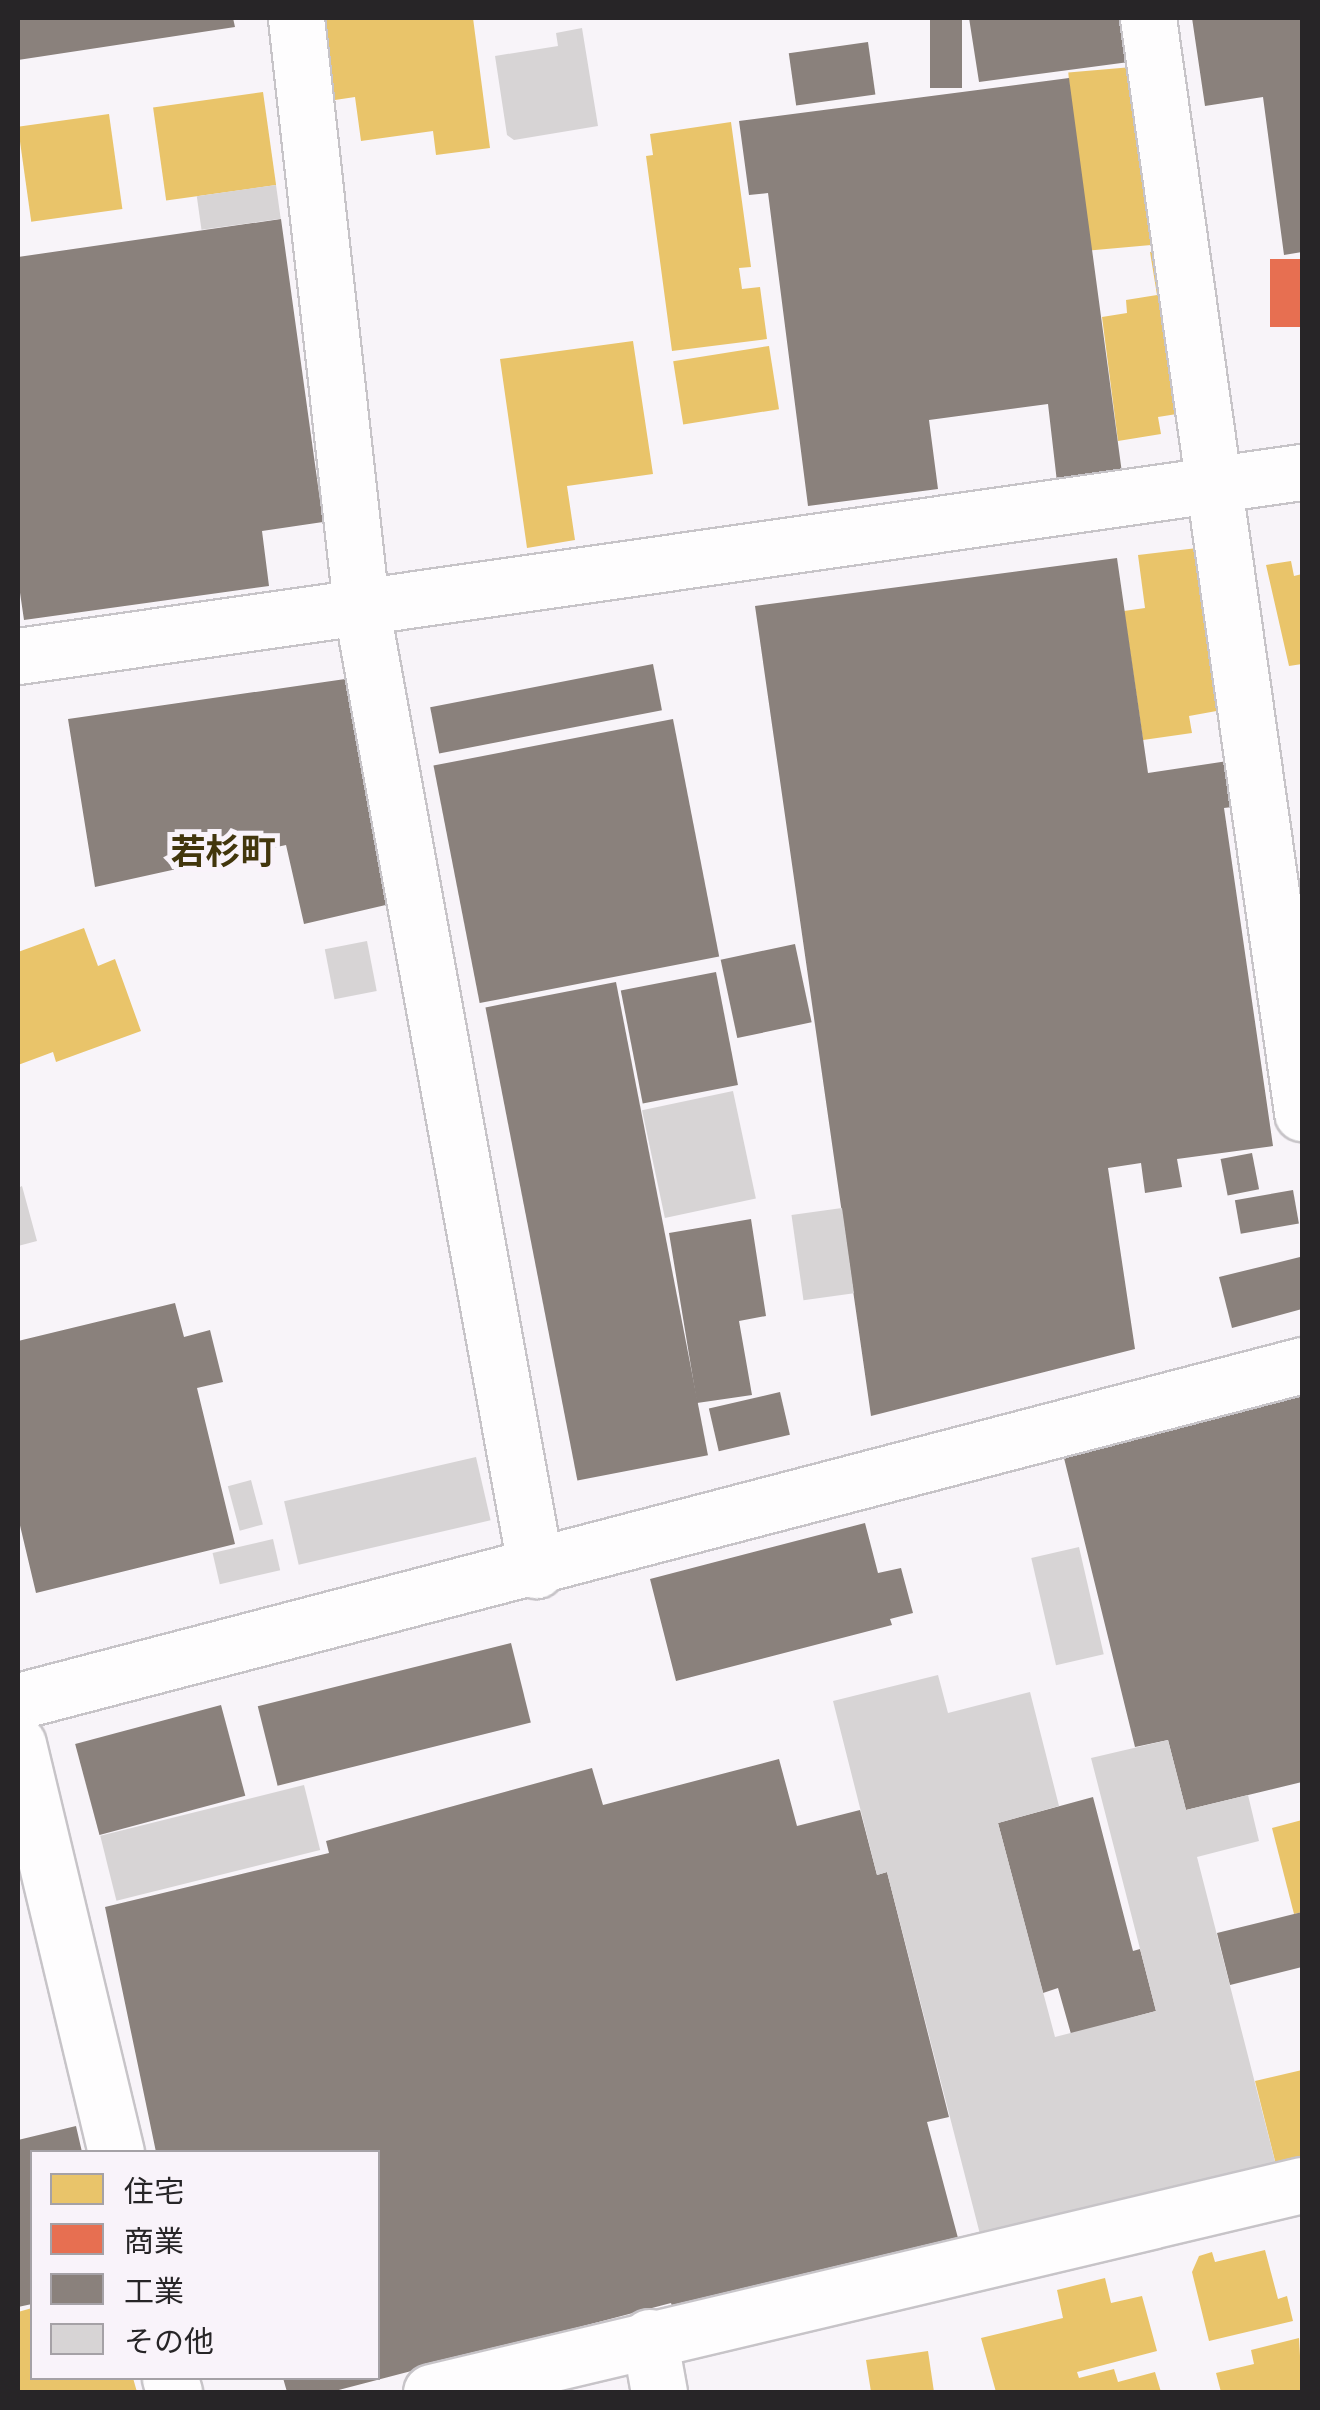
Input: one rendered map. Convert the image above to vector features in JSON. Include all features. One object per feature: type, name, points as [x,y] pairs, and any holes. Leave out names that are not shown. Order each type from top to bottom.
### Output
[{"type":"street","points":[[296,18],[361,606],[536,1570]]},
{"type":"street","points":[[1148,18],[1302,1113]]},
{"type":"street","points":[[18,656],[1302,472]]},
{"type":"street","points":[[18,1701],[536,1570],[1302,1366]]},
{"type":"street","points":[[18,1744],[116,2150]]},
{"type":"street","points":[[431,2392],[649,2337],[1302,2186]]},
{"type":"street","points":[[649,2337],[658,2392]]},
{"type":"building: 住宅","points":[[323,18],[473,18],[490,148],[436,155],[433,131],[361,141],[355,97],[335,100]]},
{"type":"building: 住宅","points":[[1144,66],[1160,244],[1084,251],[1068,73]]},
{"type":"building: 住宅","points":[[263,92],[276,185],[166,201],[153,107]]},
{"type":"building: 住宅","points":[[109,114],[122,209],[31,222],[18,127]]},
{"type":"building: 住宅","points":[[731,122],[751,267],[739,268],[742,289],[760,287],[767,339],[672,351],[646,156],[653,155],[650,134]]},
{"type":"building: 住宅","points":[[1179,248],[1202,410],[1158,417],[1161,434],[1118,441],[1102,317],[1127,313],[1126,300],[1157,295],[1150,252]]},
{"type":"building: 住宅","points":[[633,341],[653,474],[567,486],[575,540],[527,548],[500,359]]},
{"type":"building: 住宅","points":[[769,346],[779,409],[683,424],[673,361]]},
{"type":"building: 住宅","points":[[1206,547],[1222,710],[1189,716],[1192,733],[1143,740],[1124,611],[1145,608],[1138,555]]},
{"type":"building: 住宅","points":[[1291,561],[1294,576],[1302,574],[1302,664],[1289,666],[1266,565]]},
{"type":"building: 住宅","points":[[84,928],[98,966],[115,959],[141,1031],[56,1062],[53,1052],[18,1065],[18,952]]},
{"type":"building: 住宅","points":[[1302,1820],[1302,1912],[1294,1914],[1272,1828]]},
{"type":"building: 住宅","points":[[1302,2070],[1302,2163],[1277,2169],[1255,2081]]},
{"type":"building: 住宅","points":[[1265,2250],[1278,2299],[1287,2296],[1293,2321],[1209,2341],[1192,2272],[1199,2256],[1212,2252],[1215,2262]]},
{"type":"building: 住宅","points":[[1105,2278],[1111,2303],[1142,2296],[1157,2351],[1077,2372],[1079,2378],[1114,2369],[1118,2382],[1155,2372],[1161,2392],[996,2392],[981,2338],[1063,2318],[1057,2290]]},
{"type":"building: 住宅","points":[[30,2309],[30,2380],[134,2380],[137,2392],[18,2392],[18,2312]]},
{"type":"building: 住宅","points":[[1299,2338],[1302,2392],[1221,2392],[1216,2373],[1254,2364],[1251,2350]]},
{"type":"building: 住宅","points":[[928,2351],[934,2392],[871,2392],[866,2360]]},
{"type":"building: 商業","points":[[1270,259],[1302,259],[1302,327],[1270,327]]},
{"type":"building: 工業","points":[[18,18],[233,18],[235,27],[18,60]]},
{"type":"building: 工業","points":[[930,18],[962,18],[962,88],[930,88]]},
{"type":"building: 工業","points":[[969,18],[1138,18],[1144,60],[979,82]]},
{"type":"building: 工業","points":[[1192,18],[1302,18],[1302,252],[1284,255],[1263,97],[1205,106]]},
{"type":"building: 工業","points":[[868,42],[875,94],[796,106],[789,53]]},
{"type":"building: 工業","points":[[1069,78],[1122,473],[1057,482],[1048,404],[929,420],[938,489],[808,506],[768,193],[749,195],[739,121]]},
{"type":"building: 工業","points":[[281,219],[323,522],[262,531],[269,586],[24,620],[18,579],[18,257]]},
{"type":"building: 工業","points":[[1117,558],[1148,773],[1241,759],[1248,805],[1224,808],[1273,1146],[1177,1159],[1182,1187],[1145,1193],[1141,1163],[1108,1168],[1135,1349],[871,1416],[755,606]]},
{"type":"building: 工業","points":[[653,664],[662,710],[439,753],[430,707]]},
{"type":"building: 工業","points":[[359,677],[390,904],[304,924],[286,845],[95,887],[68,719]]},
{"type":"building: 工業","points":[[673,719],[719,957],[480,1003],[433,766]]},
{"type":"building: 工業","points":[[795,944],[812,1022],[737,1038],[721,960]]},
{"type":"building: 工業","points":[[716,972],[738,1085],[643,1103],[621,991]]},
{"type":"building: 工業","points":[[616,982],[708,1455],[577,1481],[485,1007]]},
{"type":"building: 工業","points":[[1252,1153],[1259,1189],[1228,1195],[1221,1159]]},
{"type":"building: 工業","points":[[1293,1190],[1299,1223],[1241,1234],[1235,1200]]},
{"type":"building: 工業","points":[[751,1219],[766,1316],[739,1321],[752,1395],[697,1403],[669,1233]]},
{"type":"building: 工業","points":[[1300,1257],[1302,1309],[1232,1328],[1219,1277]]},
{"type":"building: 工業","points":[[175,1303],[184,1337],[210,1330],[223,1382],[197,1388],[235,1544],[36,1593],[18,1517],[18,1341]]},
{"type":"building: 工業","points":[[780,1392],[790,1435],[719,1451],[709,1408]]},
{"type":"building: 工業","points":[[1302,1396],[1302,1782],[1186,1810],[1168,1740],[1135,1747],[1063,1454]]},
{"type":"building: 工業","points":[[865,1523],[878,1573],[901,1568],[913,1613],[890,1619],[892,1625],[676,1681],[650,1579]]},
{"type":"building: 工業","points":[[511,1643],[531,1723],[278,1786],[258,1706]]},
{"type":"building: 工業","points":[[221,1705],[245,1796],[99,1835],[75,1744]]},
{"type":"building: 工業","points":[[779,1759],[797,1826],[860,1810],[877,1875],[887,1872],[949,2117],[927,2122],[958,2238],[674,2312],[671,2303],[380,2379],[380,2150],[156,2150],[105,1907],[329,1853],[326,1841],[592,1768],[603,1805]]},
{"type":"building: 工業","points":[[1093,1797],[1133,1951],[1140,1949],[1156,2011],[1071,2034],[1058,1988],[1043,1993],[998,1823]]},
{"type":"building: 工業","points":[[1302,1912],[1302,1967],[1230,1985],[1217,1933]]},
{"type":"building: 工業","points":[[76,2126],[82,2150],[30,2150],[30,2304],[18,2307],[18,2140]]},
{"type":"building: 工業","points":[[284,2380],[377,2380],[331,2392],[287,2392]]},
{"type":"building: その他","points":[[582,28],[598,126],[514,140],[507,135],[495,56],[558,46],[556,33]]},
{"type":"building: その他","points":[[276,185],[281,219],[202,230],[197,196]]},
{"type":"building: その他","points":[[367,941],[377,991],[335,999],[325,949]]},
{"type":"building: その他","points":[[733,1091],[756,1199],[665,1218],[642,1110]]},
{"type":"building: その他","points":[[22,1186],[37,1241],[18,1246],[18,1188]]},
{"type":"building: その他","points":[[842,1208],[854,1293],[803,1300],[791,1215]]},
{"type":"building: その他","points":[[476,1457],[491,1520],[299,1565],[284,1501]]},
{"type":"building: その他","points":[[251,1480],[263,1524],[240,1531],[228,1486]]},
{"type":"building: その他","points":[[273,1539],[280,1570],[220,1584],[213,1553]]},
{"type":"building: その他","points":[[1079,1547],[1104,1654],[1056,1665],[1031,1558]]},
{"type":"building: その他","points":[[938,1675],[948,1713],[1030,1692],[1059,1806],[998,1823],[1055,2037],[1156,2011],[1091,1758],[1168,1740],[1186,1810],[1248,1795],[1259,1841],[1197,1857],[1277,2169],[982,2242],[887,1872],[877,1875],[833,1701]]},
{"type":"building: その他","points":[[304,1785],[320,1850],[116,1901],[100,1836]]},
{"type":"district","name":"若杉町","points":[[223,852]]}]
